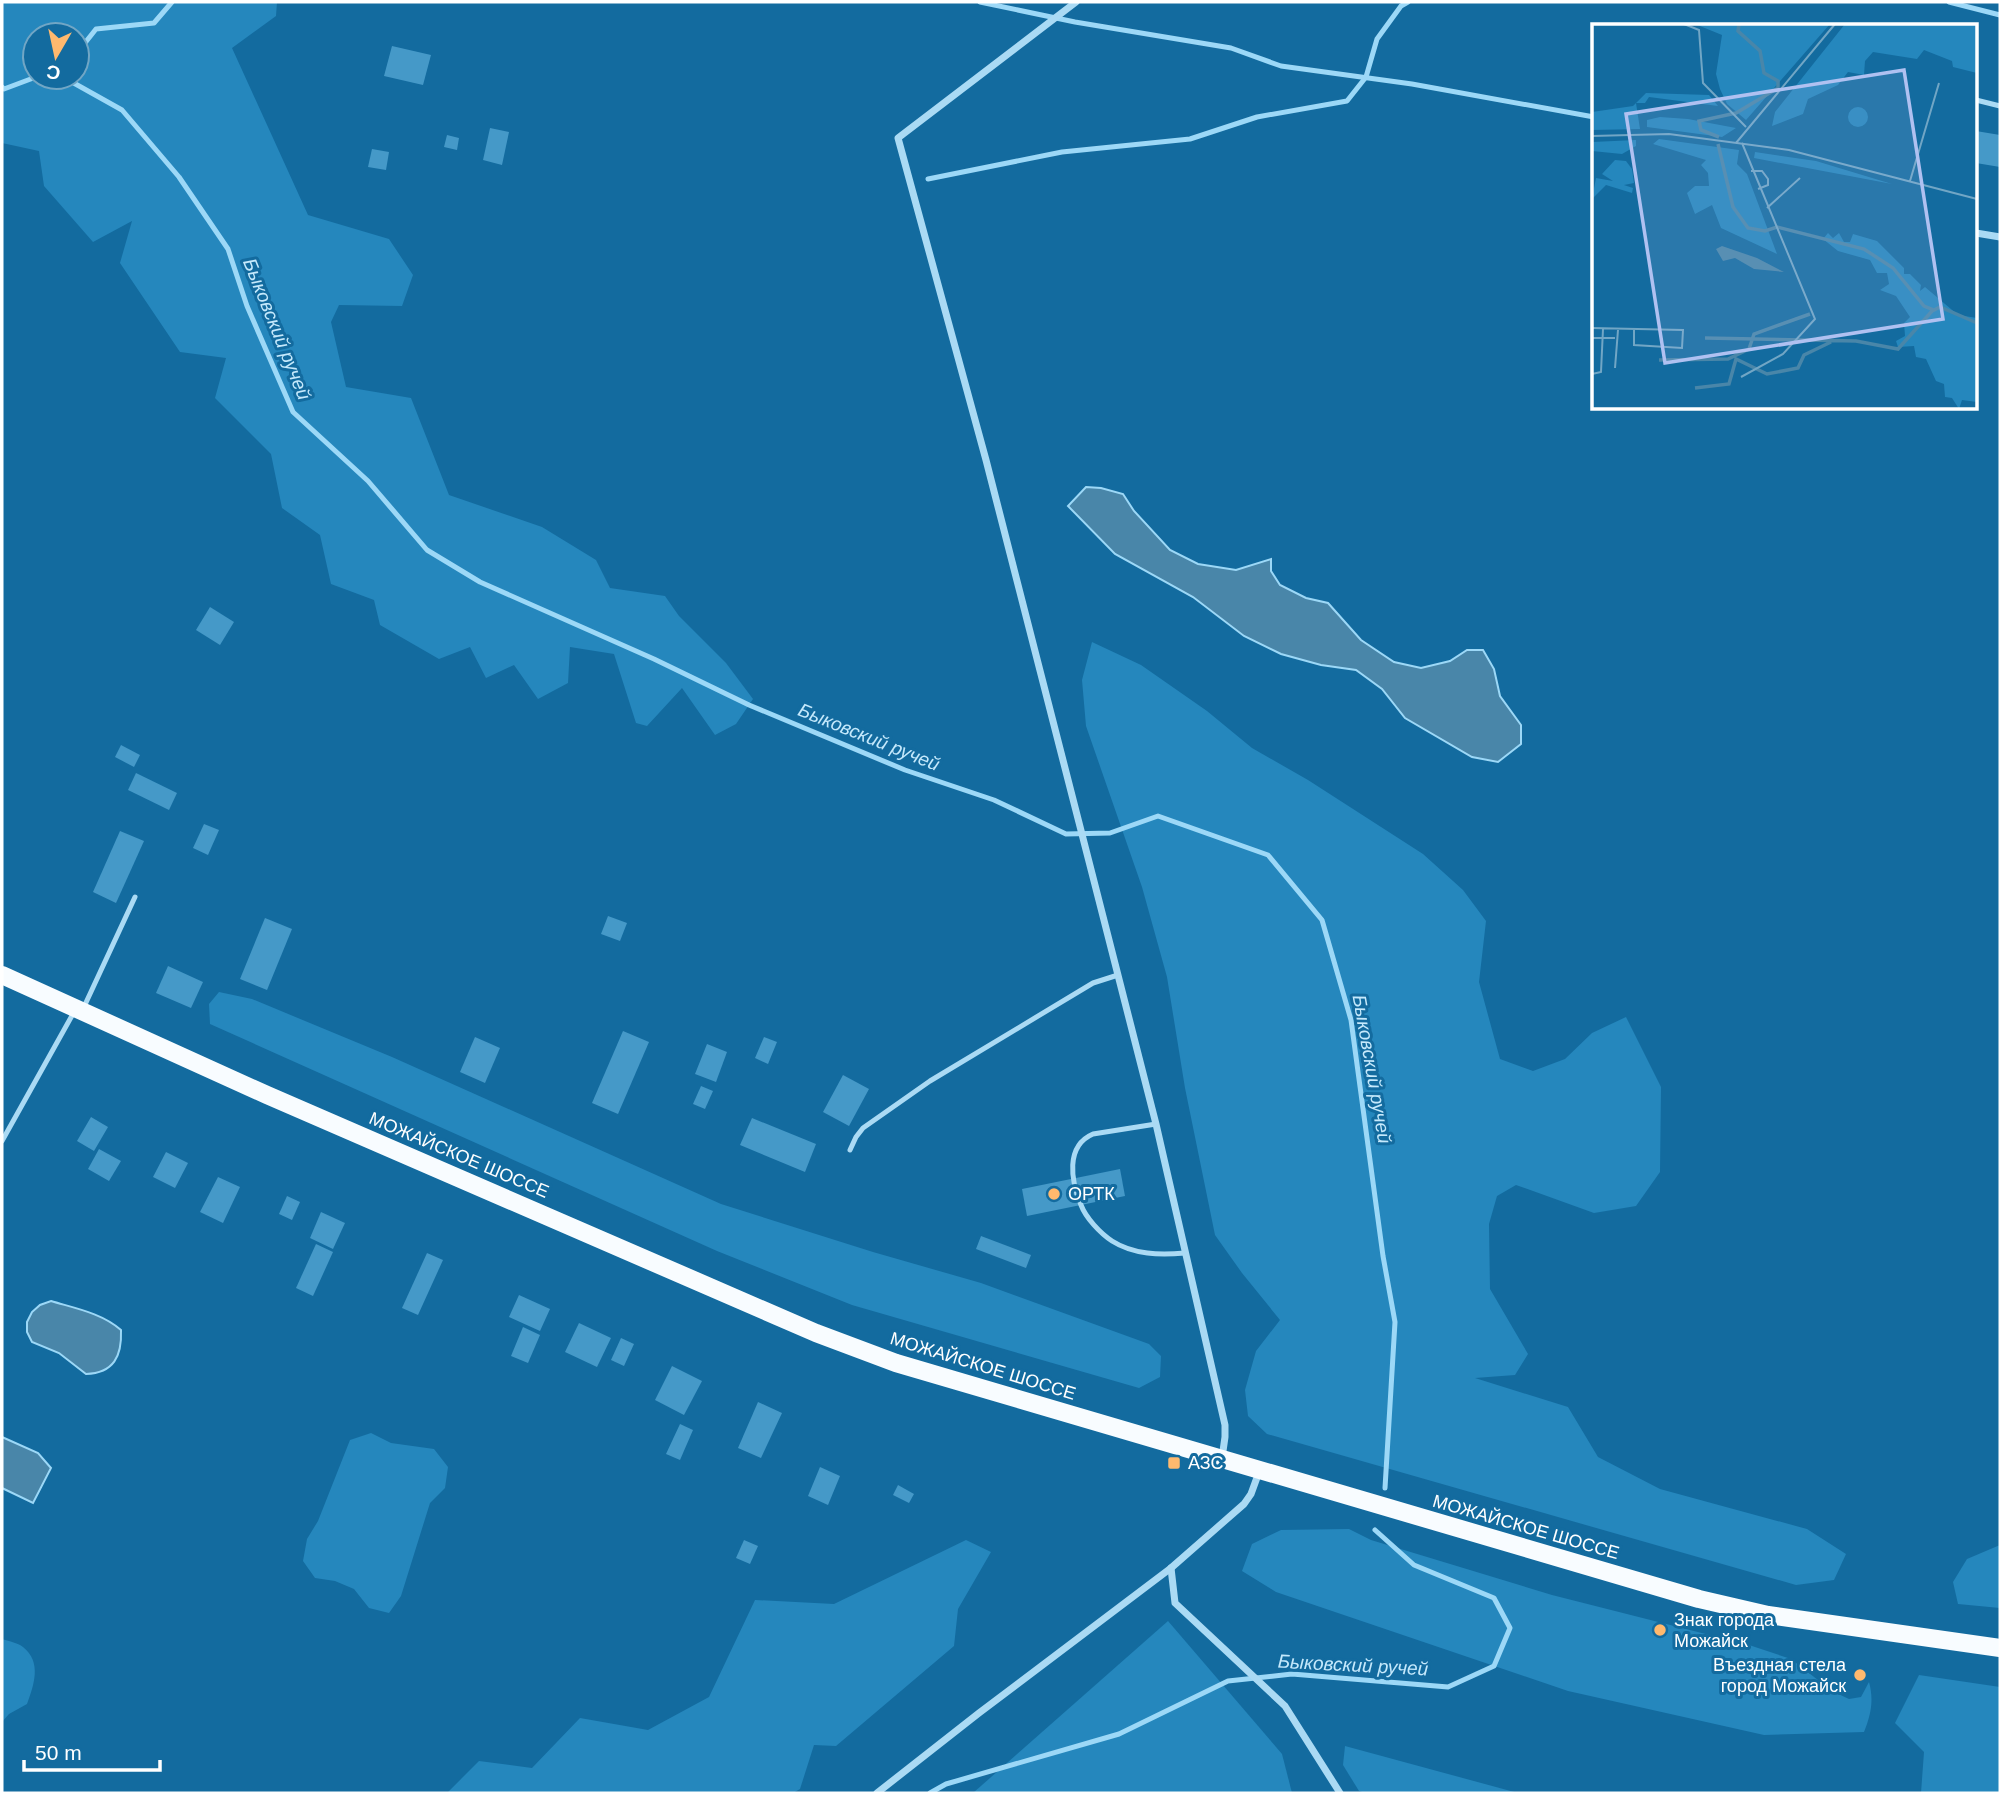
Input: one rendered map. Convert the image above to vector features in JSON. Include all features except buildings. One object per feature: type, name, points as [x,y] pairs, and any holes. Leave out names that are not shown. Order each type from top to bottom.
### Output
[{"type":"main road","name":"МОЖАЙСКОЕ ШОССЕ","points":[[2,975],[267,1095],[842,1343],[909,1367],[1699,1599],[1768,1615],[2000,1648]]},
{"type":"street","points":[[1076,2],[898,138],[989,473],[1156,1124],[1225,1425],[1222,1460]]},
{"type":"street","points":[[1978,233],[2000,236]]},
{"type":"street","points":[[877,1793],[1171,1568],[1244,1504],[1251,1494],[1259,1471]]},
{"type":"street","points":[[1171,1568],[1175,1603],[1285,1706],[1340,1793]]},
{"type":"lane","points":[[1978,100],[2000,106]]},
{"type":"lane","points":[[2,1141],[79,1011],[135,897]]},
{"type":"lane","points":[[850,1150],[863,1128],[930,1081],[1093,983],[1118,975]]},
{"type":"lane","points":[[1156,1124],[1084,1138],[1075,1150],[1072,1163],[1074,1178],[1081,1205],[1087,1216],[1111,1240],[1123,1247],[1147,1253],[1185,1253]]},
{"type":"shaded area","points":[[2,2],[277,2],[276,16],[232,48],[308,215],[389,239],[413,275],[402,306],[339,305],[331,322],[346,387],[411,398],[449,495],[542,527],[596,560],[610,588],[665,596],[679,616],[726,663],[753,699],[736,724],[715,735],[682,688],[647,726],[636,723],[614,654],[570,647],[568,683],[538,699],[514,665],[486,678],[470,647],[439,659],[380,625],[374,600],[331,584],[320,535],[282,508],[271,454],[215,398],[226,358],[180,352],[120,263],[132,221],[93,242],[44,186],[39,151],[2,143]]},
{"type":"shaded area","points":[[1086,487],[1123,494],[1134,511],[1170,550],[1198,564],[1236,570],[1271,559],[1271,571],[1280,585],[1306,598],[1328,603],[1361,640],[1394,662],[1421,668],[1450,661],[1467,650],[1483,650],[1494,669],[1500,696],[1521,725],[1521,744],[1498,762],[1472,757],[1405,718],[1382,689],[1356,670],[1321,665],[1281,654],[1244,636],[1193,597],[1115,554],[1068,506]]},
{"type":"shaded area","points":[[1092,642],[1141,665],[1207,711],[1252,748],[1308,780],[1423,854],[1463,890],[1486,921],[1479,982],[1500,1059],[1533,1071],[1565,1059],[1592,1033],[1626,1017],[1661,1087],[1660,1172],[1636,1206],[1594,1213],[1516,1185],[1497,1196],[1489,1224],[1490,1289],[1528,1354],[1515,1375],[1475,1378],[1568,1407],[1598,1457],[1660,1489],[1807,1529],[1846,1554],[1834,1580],[1796,1585],[1267,1434],[1248,1416],[1245,1390],[1256,1351],[1280,1320],[1215,1235],[1185,1088],[1167,977],[1142,887],[1086,726],[1082,680]]},
{"type":"shaded area","points":[[219,992],[252,999],[392,1057],[721,1204],[981,1283],[1149,1344],[1161,1356],[1160,1377],[1139,1388],[852,1305],[717,1251],[210,1024],[209,1004]]},
{"type":"shaded area","points":[[51,1301],[97,1315],[121,1330],[118,1355],[110,1366],[96,1373],[86,1374],[59,1353],[32,1342],[27,1332],[27,1322],[32,1312],[40,1305]]},
{"type":"shaded area","points":[[371,1433],[391,1443],[434,1449],[448,1467],[445,1488],[430,1503],[401,1596],[389,1613],[369,1608],[354,1589],[335,1581],[315,1578],[303,1561],[307,1539],[318,1521],[350,1440]]},
{"type":"shaded area","points":[[2,1437],[38,1453],[51,1468],[33,1503],[2,1488]]},
{"type":"shaded area","points":[[1349,1529],[1371,1540],[1552,1595],[1749,1645],[1791,1659],[1832,1691],[1849,1699],[1861,1697],[1869,1682],[1871,1707],[1864,1732],[1764,1735],[1568,1691],[1276,1592],[1242,1571],[1252,1544],[1281,1530]]},
{"type":"shaded area","points":[[966,1540],[991,1552],[958,1609],[954,1646],[836,1746],[814,1745],[800,1789],[793,1793],[447,1793],[479,1761],[532,1768],[580,1718],[648,1730],[709,1697],[755,1600],[834,1604]]},
{"type":"shaded area","points":[[2000,1545],[2000,1608],[1958,1604],[1953,1582],[1967,1559]]},
{"type":"shaded area","points":[[1168,1621],[1282,1754],[1292,1793],[973,1793]]},
{"type":"shaded area","points":[[2,1639],[21,1646],[29,1653],[35,1674],[27,1704],[9,1714],[2,1722]]},
{"type":"shaded area","points":[[1919,1675],[2000,1687],[2000,1793],[1921,1793],[1924,1752],[1895,1723]]},
{"type":"shaded area","points":[[1345,1746],[1518,1793],[1365,1793],[1359,1791],[1343,1765]]},
{"type":"waterway","points":[[91,35],[96,29],[154,23],[172,2]]},
{"type":"waterway","points":[[980,2],[1075,22],[1231,48],[1281,66],[1412,84],[1592,117]]},
{"type":"waterway","points":[[928,179],[1062,152],[1190,139],[1257,117],[1347,101],[1366,77],[1377,39],[1401,6],[1408,2]]},
{"type":"waterway","points":[[1949,2],[2000,15]]},
{"type":"waterway","name":"Быковский ручей","points":[[2,87],[4,89],[21,83]]},
{"type":"waterway","name":"Быковский ручей","points":[[88,91],[122,110],[179,177],[228,249],[247,306],[293,412],[368,481],[427,550],[480,582],[654,659],[749,705],[905,770],[994,800],[1066,834],[1110,833],[1158,816],[1268,855],[1322,920],[1351,1020],[1383,1256],[1395,1322],[1385,1488]]},
{"type":"waterway","name":"Быковский ручей","points":[[930,1793],[946,1784],[1119,1734],[1228,1681],[1292,1674],[1448,1687],[1494,1666],[1510,1628],[1494,1598],[1414,1565],[1375,1530]]},
{"type":"place","name":"ОРТК","points":[[1054,1194]]},
{"type":"place","name":"АЗС","points":[[1174,1463]]},
{"type":"place","name":"Знак города Можайск","points":[[1660,1630]]},
{"type":"place","name":"Въездная стела город Можайск","points":[[1860,1675]]}]
